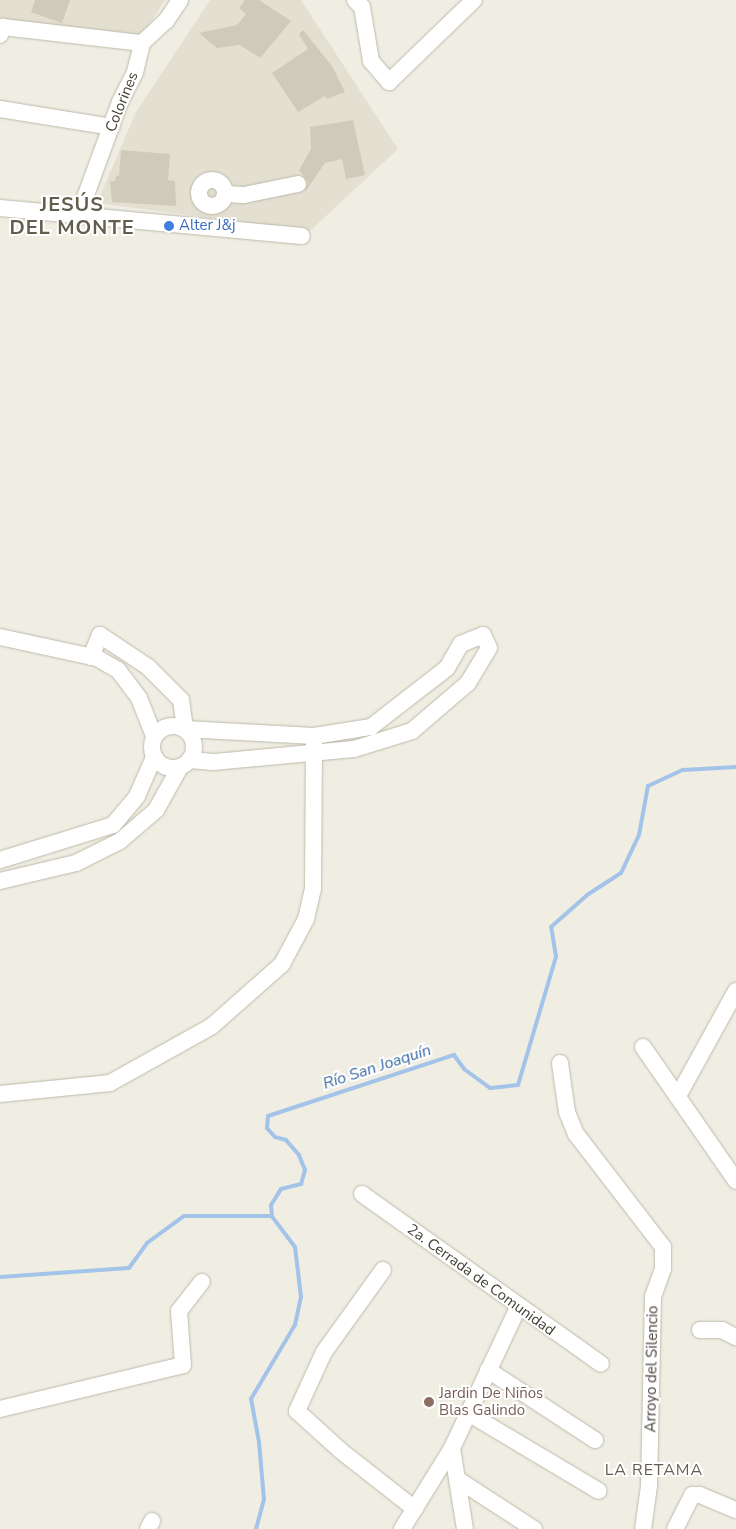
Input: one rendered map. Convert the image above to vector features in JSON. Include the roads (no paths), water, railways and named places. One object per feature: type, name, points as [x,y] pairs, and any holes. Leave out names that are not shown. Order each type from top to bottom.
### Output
[{"type":"street","points":[[0,35],[3,27],[142,43],[166,22],[180,0]]},
{"type":"street","points":[[355,0],[362,7],[371,61],[389,82],[474,0]]},
{"type":"street","name":"Colorines","points":[[79,214],[135,72],[142,43]]},
{"type":"street","points":[[0,109],[112,127]]},
{"type":"street","points":[[192,225],[205,203],[218,205],[225,194],[244,195],[298,184]]},
{"type":"street","points":[[0,208],[302,236]]},
{"type":"street","points":[[154,736],[164,727],[314,736],[371,727],[447,668],[461,644],[483,635],[489,648],[468,683],[412,731],[354,749],[314,754],[185,764],[168,768],[154,756]]},
{"type":"street","points":[[0,881],[76,863],[120,841],[156,810],[195,747],[185,729],[181,700],[148,667],[100,636],[91,657]]},
{"type":"street","points":[[0,637],[91,657],[118,670],[139,698],[154,736],[154,756],[137,796],[113,825],[0,860]]},
{"type":"street","points":[[0,1094],[110,1083],[212,1026],[282,964],[306,919],[314,888],[314,736]]},
{"type":"street","points":[[678,1096],[736,991]]},
{"type":"street","points":[[643,1047],[736,1181]]},
{"type":"street","name":"Arroyo del Silencio","points":[[560,1063],[567,1112],[576,1134],[663,1248],[663,1269],[653,1297],[649,1486],[643,1529]]},
{"type":"street","name":"2a. Cerrada de Comunidad","points":[[362,1194],[518,1308],[601,1364]]},
{"type":"street","points":[[383,1270],[324,1352],[297,1411],[341,1450],[415,1509]]},
{"type":"street","points":[[0,1409],[183,1365],[179,1311],[202,1282]]},
{"type":"street","points":[[402,1529],[452,1448],[518,1308]]},
{"type":"street","points":[[700,1330],[722,1330],[736,1337]]},
{"type":"street","points":[[488,1370],[595,1440]]},
{"type":"street","points":[[468,1413],[598,1492]]},
{"type":"street","points":[[452,1448],[465,1529]]},
{"type":"street","points":[[457,1478],[534,1529]]},
{"type":"street","points":[[675,1529],[687,1501],[692,1495],[700,1495],[736,1510]]},
{"type":"waterway","name":"Río San Joaquín","points":[[256,1529],[264,1500],[259,1442],[251,1399],[295,1325],[301,1297],[295,1247],[272,1216],[271,1205],[281,1189],[301,1184],[305,1170],[299,1155],[286,1140],[275,1137],[267,1128],[268,1116],[454,1055],[464,1069],[490,1088],[518,1085],[556,957],[551,927],[587,895],[621,873],[639,835],[648,786],[683,770],[736,767]]},
{"type":"waterway","points":[[0,1277],[129,1268],[147,1243],[184,1216],[272,1216]]},
{"type":"place","name":"Alter J&j","points":[[169,226]]},
{"type":"place","name":"Jardin De Niños Blas Galindo","points":[[429,1402]]},
{"type":"district","name":"JESÚS DEL MONTE","points":[[72,216]]},
{"type":"district","name":"LA RETAMA","points":[[654,1470]]}]
